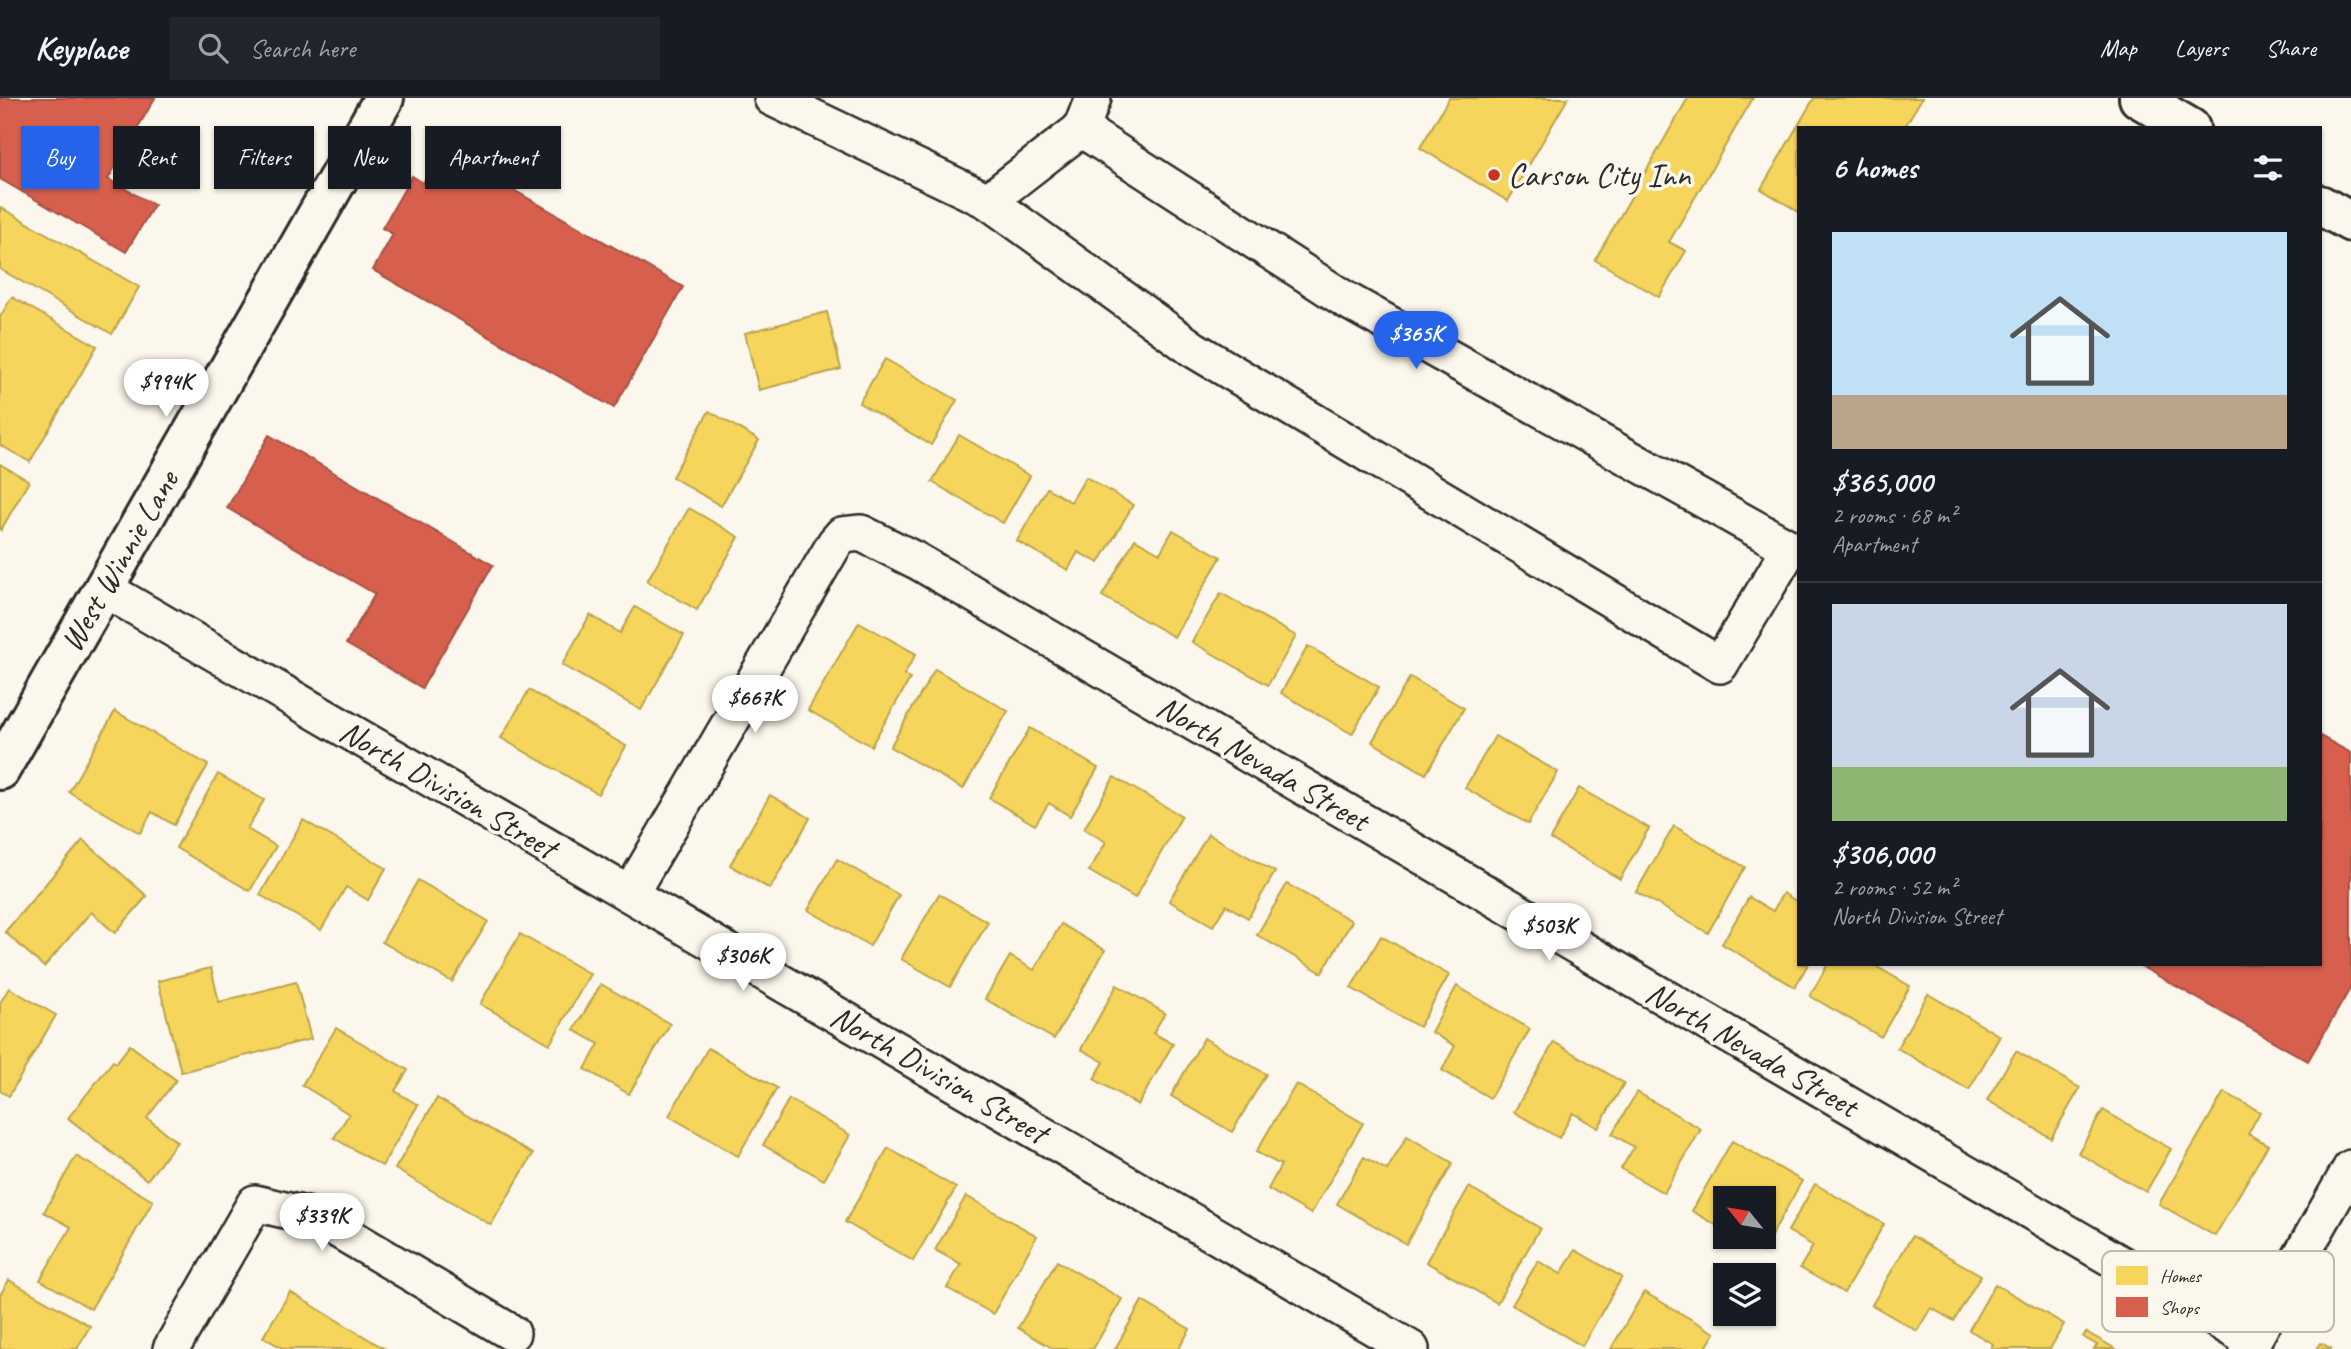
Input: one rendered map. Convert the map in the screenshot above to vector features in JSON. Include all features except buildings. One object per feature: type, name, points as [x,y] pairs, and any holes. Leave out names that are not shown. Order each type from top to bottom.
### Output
[{"type":"street","name":"West Winnie Lane","points":[[0,770],[384,98]]},
{"type":"street","points":[[772,98],[988,201],[1193,349],[1720,665],[1790,548],[1346,300],[1087,114],[988,201]]},
{"type":"street","points":[[2139,98],[2187,126]]},
{"type":"street","points":[[2322,206],[2351,222]]},
{"type":"street","name":"North Nevada Street","points":[[630,894],[835,543],[842,534],[861,533],[917,561],[2102,1258]]},
{"type":"street","name":"North Division Street","points":[[103,588],[1411,1349]]},
{"type":"street","points":[[2304,1251],[2351,1168]]},
{"type":"street","points":[[171,1349],[255,1203],[318,1218],[512,1333]]},
{"type":"street","name":"North Nevada Street","points":[[2228,1332],[2250,1345]]},
{"type":"place","name":"Carson City Inn","points":[[1494,175]]}]
